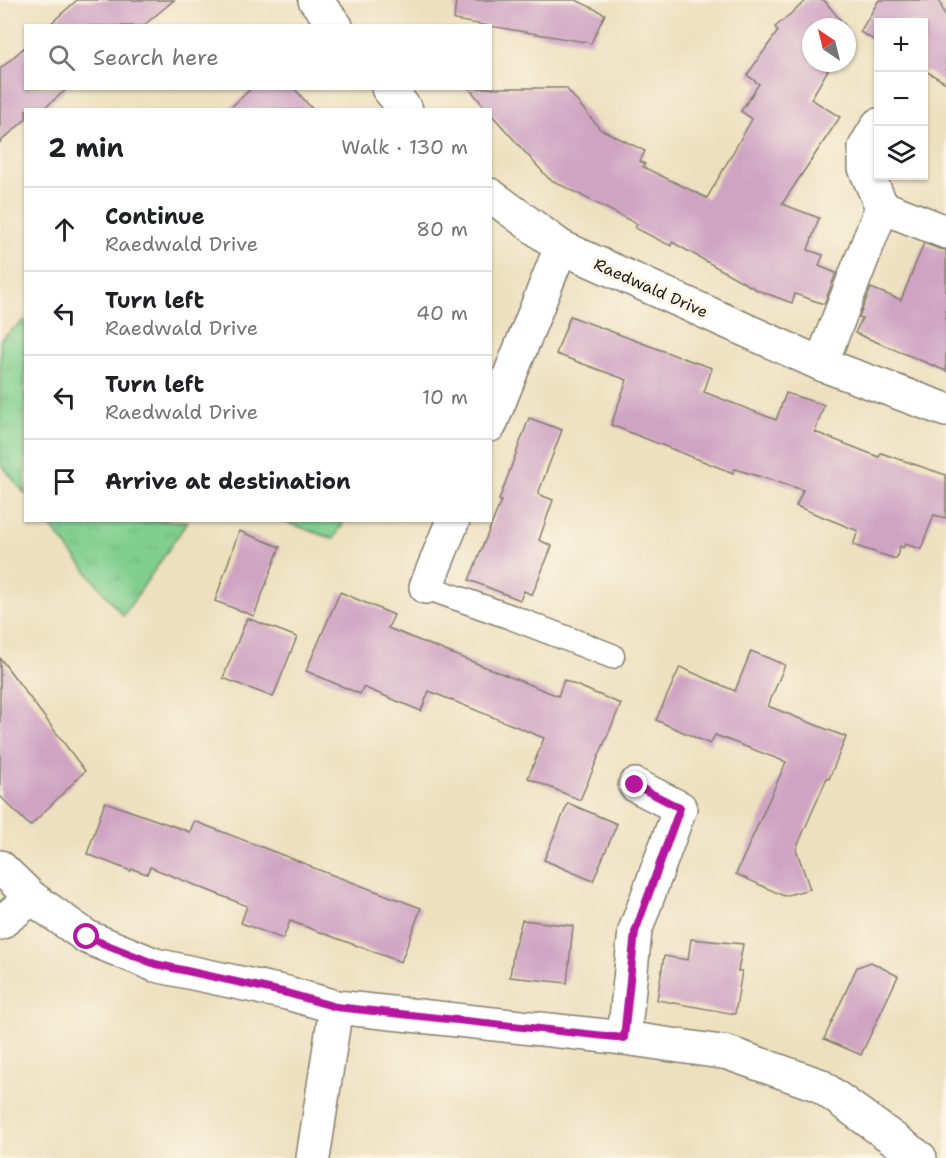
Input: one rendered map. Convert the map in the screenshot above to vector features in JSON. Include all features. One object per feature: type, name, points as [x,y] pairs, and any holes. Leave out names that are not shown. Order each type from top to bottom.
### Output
[{"type":"street","points":[[390,90],[404,108]]},
{"type":"street","points":[[821,364],[882,207],[865,168],[865,147],[878,126]]},
{"type":"street","name":"Raedwald Drive","points":[[492,196],[561,247],[821,364],[946,410]]},
{"type":"street","points":[[882,207],[946,232]]},
{"type":"street","points":[[492,420],[561,247]]},
{"type":"street","points":[[426,587],[452,522]]},
{"type":"street","points":[[624,1038],[635,932],[680,808],[635,785]]},
{"type":"street","points":[[0,867],[32,898],[87,937],[155,964],[287,993],[336,1007],[624,1038],[728,1053],[819,1085],[886,1149],[920,1158]]},
{"type":"street","points":[[0,923],[32,898]]},
{"type":"street","points":[[314,1158],[336,1007]]},
{"type":"lane","points":[[426,587],[612,656]]},
{"type":"green space","points":[[24,321],[24,493],[0,463],[0,339]]},
{"type":"green space","points":[[47,522],[187,522],[123,616]]},
{"type":"green space","points":[[285,522],[343,522],[334,539]]},
{"type":"building","points":[[77,0],[174,0],[145,24],[50,24]]},
{"type":"building","points":[[456,0],[576,0],[605,14],[591,43],[492,26],[492,24],[454,20]]},
{"type":"building","points":[[807,0],[824,0],[839,18],[802,18],[802,72],[827,72],[811,99],[840,117],[782,204],[819,218],[808,250],[823,255],[819,266],[836,273],[824,304],[795,294],[792,303],[757,290],[672,242],[671,246],[635,228],[637,224],[549,179],[492,115],[492,108],[485,108],[471,90],[566,88],[600,129],[645,151],[640,161],[645,164],[643,167],[707,198],[752,119],[741,111],[759,84],[747,75],[778,31],[775,27]]},
{"type":"building","points":[[879,0],[939,0],[946,19],[946,83],[928,72],[928,18],[874,18],[874,40],[860,32]]},
{"type":"building","points":[[24,48],[24,90],[66,90],[44,108],[24,108],[24,121],[0,142],[0,69]]},
{"type":"building","points":[[250,90],[296,90],[311,108],[230,108]]},
{"type":"building","points":[[924,243],[946,250],[946,371],[855,333],[871,288],[901,300]]},
{"type":"building","points":[[570,316],[712,368],[704,392],[776,420],[786,393],[824,405],[815,432],[879,457],[881,453],[946,475],[946,518],[934,515],[921,549],[905,544],[903,548],[900,546],[896,559],[853,545],[858,531],[796,506],[803,490],[735,469],[733,473],[611,425],[627,380],[556,354]]},
{"type":"building","points":[[529,418],[562,430],[538,494],[553,500],[539,540],[552,546],[532,595],[524,591],[520,600],[469,580],[501,501],[499,500]]},
{"type":"building","points":[[239,531],[280,547],[254,616],[215,601]]},
{"type":"building","points":[[340,592],[394,615],[388,628],[558,696],[564,680],[621,704],[580,800],[528,778],[544,738],[429,691],[421,711],[363,687],[360,694],[306,671]]},
{"type":"building","points":[[247,618],[297,637],[273,697],[223,678]]},
{"type":"building","points":[[751,651],[785,665],[768,706],[846,737],[796,849],[810,889],[784,896],[736,874],[786,762],[715,735],[710,744],[656,720],[680,667],[735,691]]},
{"type":"building","points":[[0,658],[85,771],[30,826],[0,796]]},
{"type":"building","points":[[105,802],[190,832],[194,821],[421,908],[401,962],[290,921],[283,939],[241,923],[247,906],[150,867],[147,874],[132,869],[131,871],[87,854]]},
{"type":"building","points":[[568,803],[617,824],[593,881],[544,860]]},
{"type":"building","points":[[522,920],[573,926],[567,983],[510,977],[514,948]]},
{"type":"building","points":[[691,939],[743,944],[738,971],[742,971],[735,1014],[657,1000],[664,956],[688,960]]},
{"type":"building","points":[[871,962],[898,976],[861,1055],[824,1039],[857,967]]},
{"type":"route","points":[[87,937],[155,964],[287,993],[336,1007],[624,1038],[635,932],[680,808],[635,785]]}]
